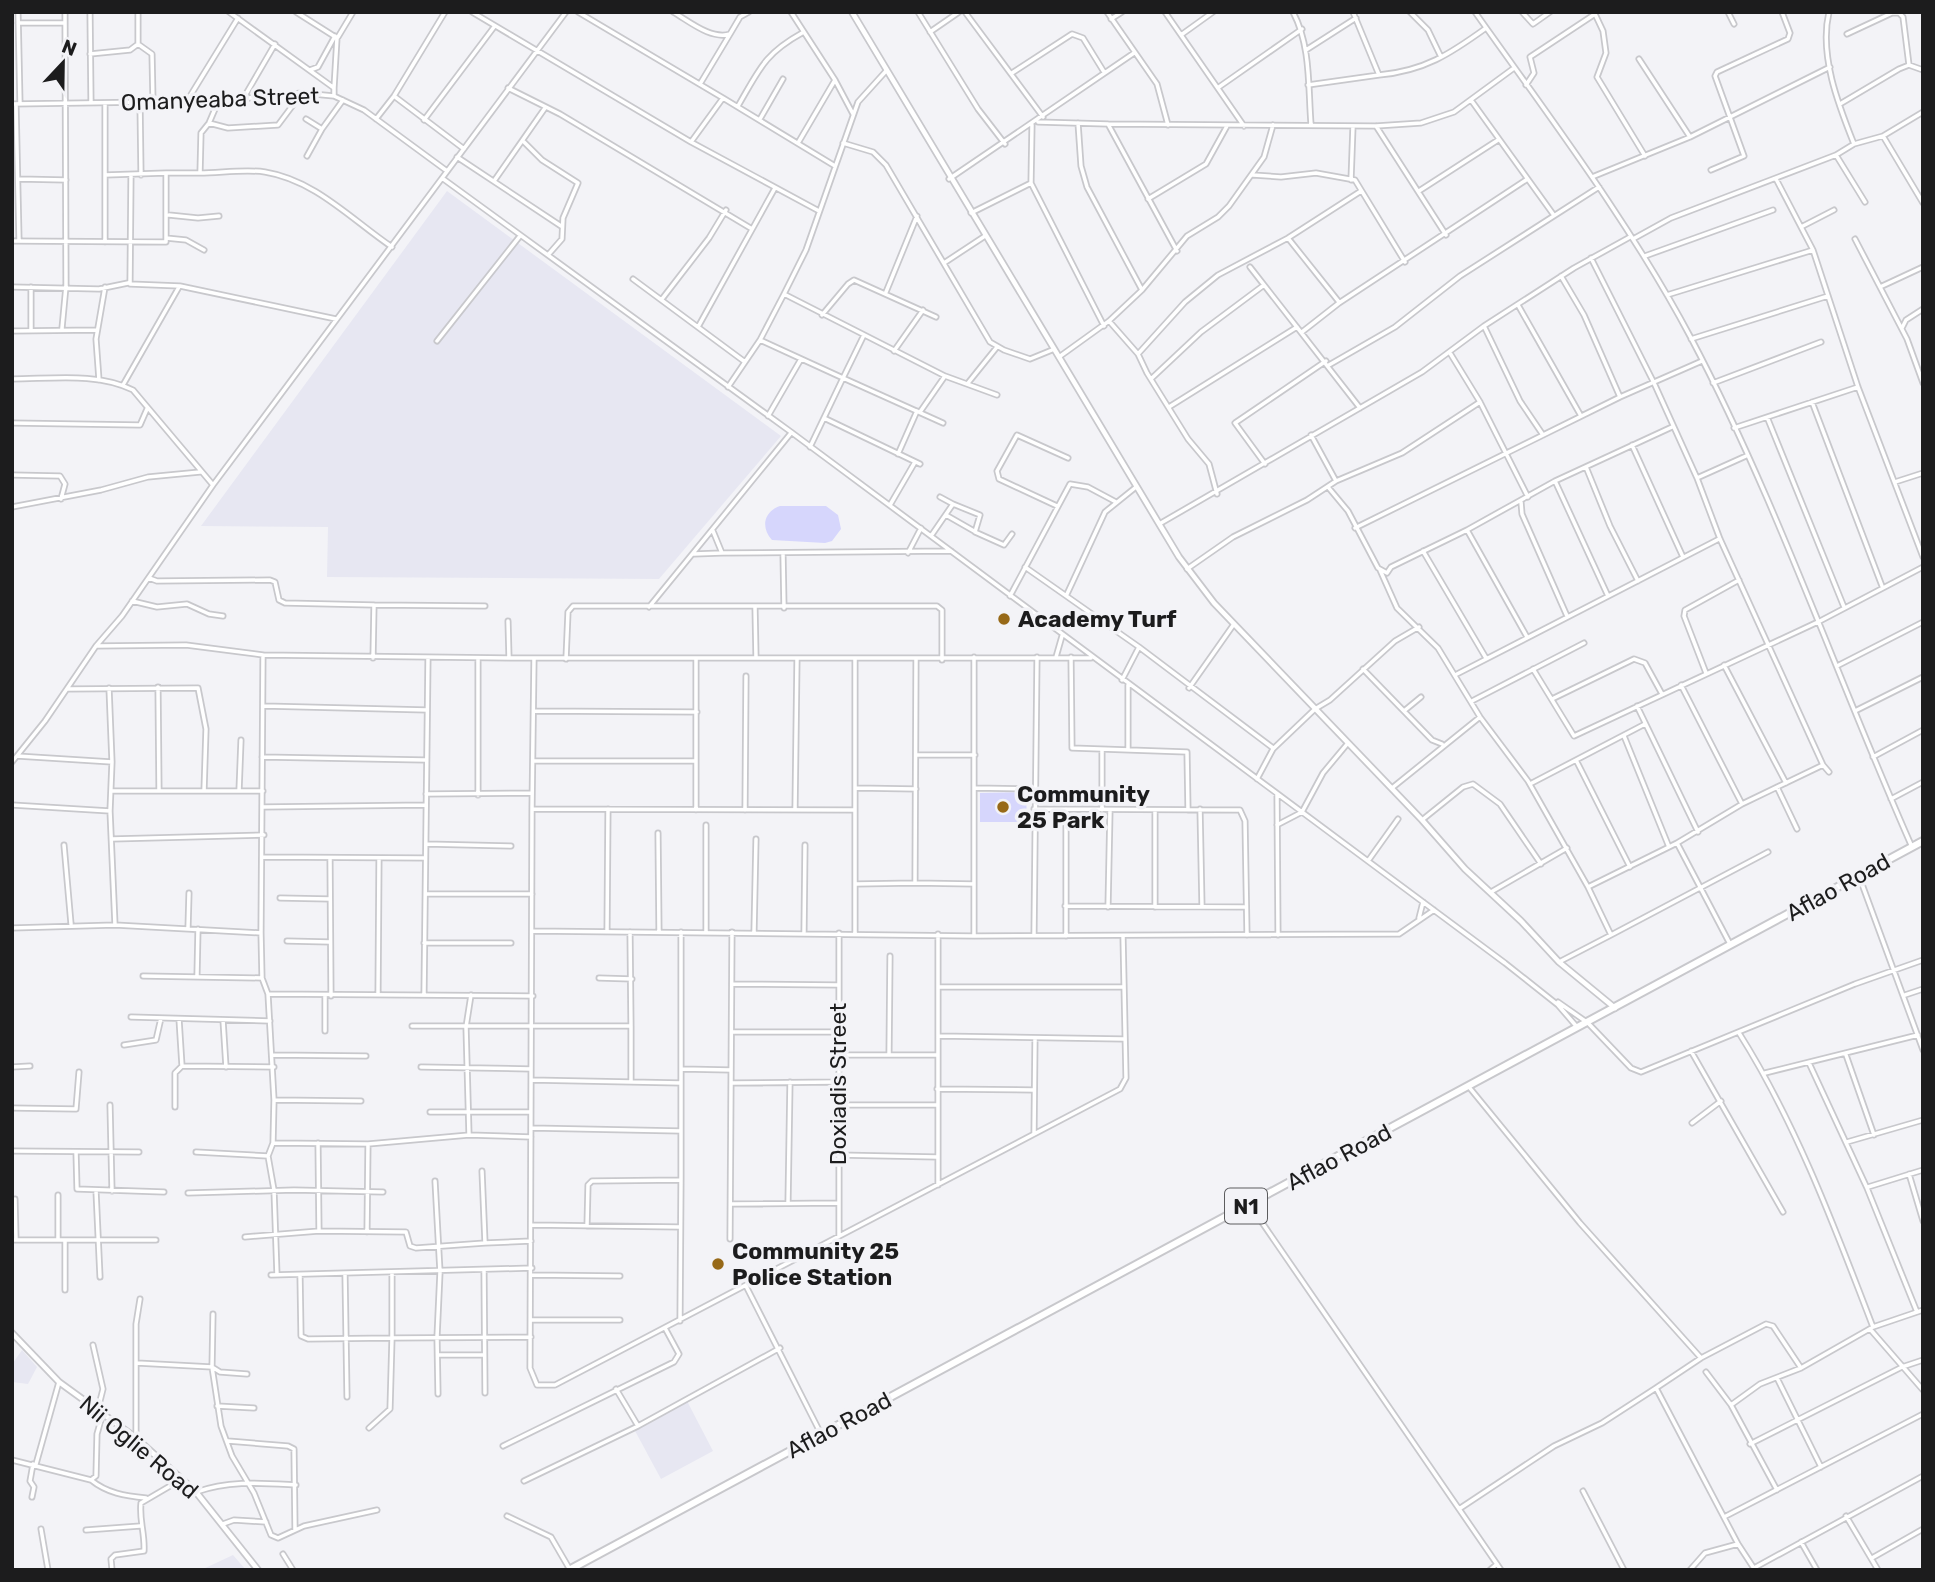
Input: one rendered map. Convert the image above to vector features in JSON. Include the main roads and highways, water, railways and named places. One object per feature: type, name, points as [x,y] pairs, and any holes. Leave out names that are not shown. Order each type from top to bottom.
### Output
[{"type":"highway","name":"Aflao Road","points":[[570,1569],[1923,842]]},
{"type":"place","name":"Academy Turf","points":[[1004,619]]},
{"type":"place","name":"Community 25 Park","points":[[1003,807]]},
{"type":"place","name":"Community 25 Police Station","points":[[718,1264]]}]
